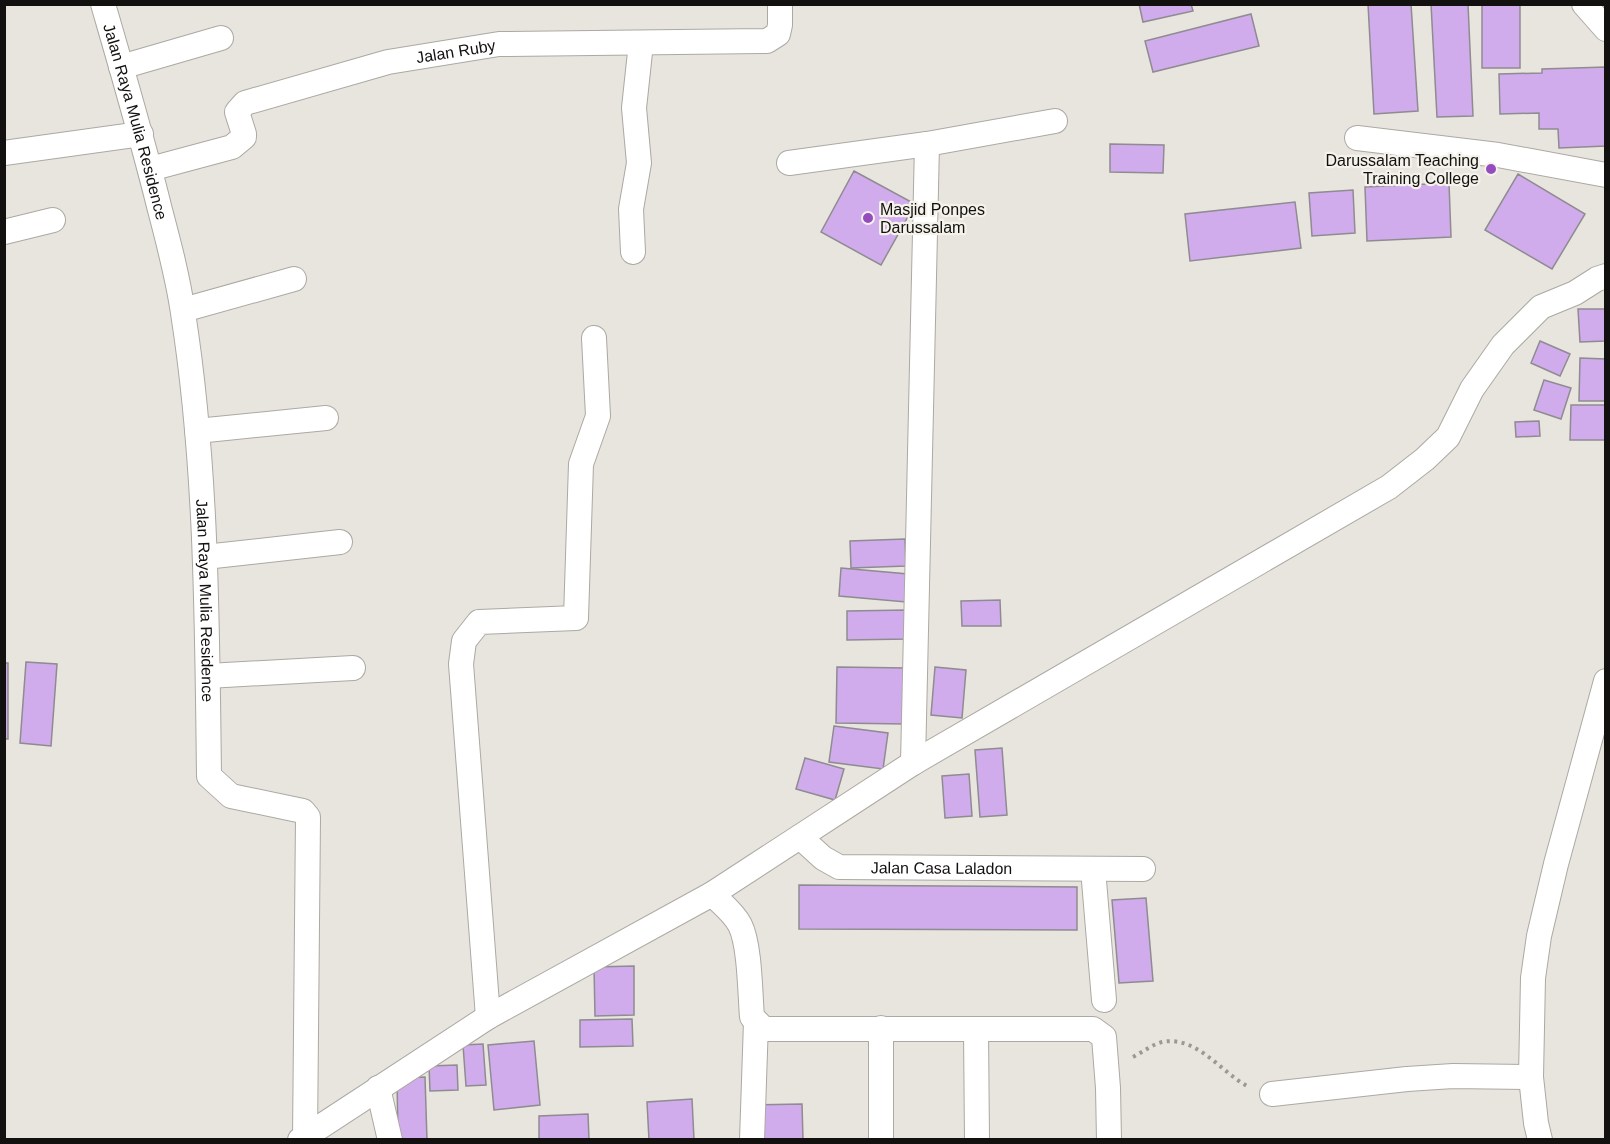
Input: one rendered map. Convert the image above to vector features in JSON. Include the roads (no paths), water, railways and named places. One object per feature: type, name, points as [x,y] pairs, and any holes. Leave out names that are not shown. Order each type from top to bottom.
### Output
[{"type":"street","name":"Jalan Raya Mulia Residence","points":[[103,4],[141,134],[183,310],[197,431],[205,557],[209,776],[231,796],[303,811],[308,817],[303,1138]]},
{"type":"street","name":"Jalan Ruby","points":[[150,169],[232,147],[238,143],[244,137],[237,112],[245,104],[388,62],[499,44],[767,41],[778,34],[780,4]]},
{"type":"street","points":[[1584,4],[1605,29]]},
{"type":"street","points":[[121,67],[221,38]]},
{"type":"street","points":[[633,252],[632,209],[639,163],[634,108],[640,43]]},
{"type":"street","points":[[789,163],[927,144],[1055,121]]},
{"type":"street","points":[[4,153],[141,134]]},
{"type":"street","points":[[1357,138],[1498,155],[1605,175]]},
{"type":"street","points":[[913,763],[927,144]]},
{"type":"street","points":[[4,232],[53,220]]},
{"type":"street","points":[[303,1138],[488,1017],[712,894],[913,763],[1389,487],[1425,459],[1448,437],[1472,389],[1503,345],[1541,307],[1575,293],[1605,276]]},
{"type":"street","points":[[183,310],[294,279]]},
{"type":"street","points":[[488,1017],[461,664],[464,641],[479,622],[576,618],[581,464],[598,416],[594,338]]},
{"type":"street","points":[[197,431],[326,418]]},
{"type":"street","points":[[205,557],[340,542]]},
{"type":"street","points":[[208,676],[352,668]]},
{"type":"street","points":[[1540,1140],[1531,1077],[1533,978],[1539,936],[1556,864],[1605,681]]},
{"type":"street","name":"Jalan Casa Laladon","points":[[800,837],[823,858],[839,867],[1143,869]]},
{"type":"street","points":[[1093,869],[1104,1000]]},
{"type":"street","points":[[712,894],[741,926],[745,944],[752,1017],[764,1029],[1093,1029],[1104,1037],[1109,1140]]},
{"type":"street","points":[[752,1140],[756,1022]]},
{"type":"street","points":[[880,1028],[881,1140]]},
{"type":"street","points":[[976,1030],[977,1140]]},
{"type":"street","points":[[1272,1094],[1430,1078],[1531,1077]]},
{"type":"street","points":[[378,1088],[390,1140]]},
{"type":"place","name":"Darussalam Teaching Training College","points":[[1491,169]]},
{"type":"place","name":"Masjid Ponpes Darussalam","points":[[868,218]]}]
